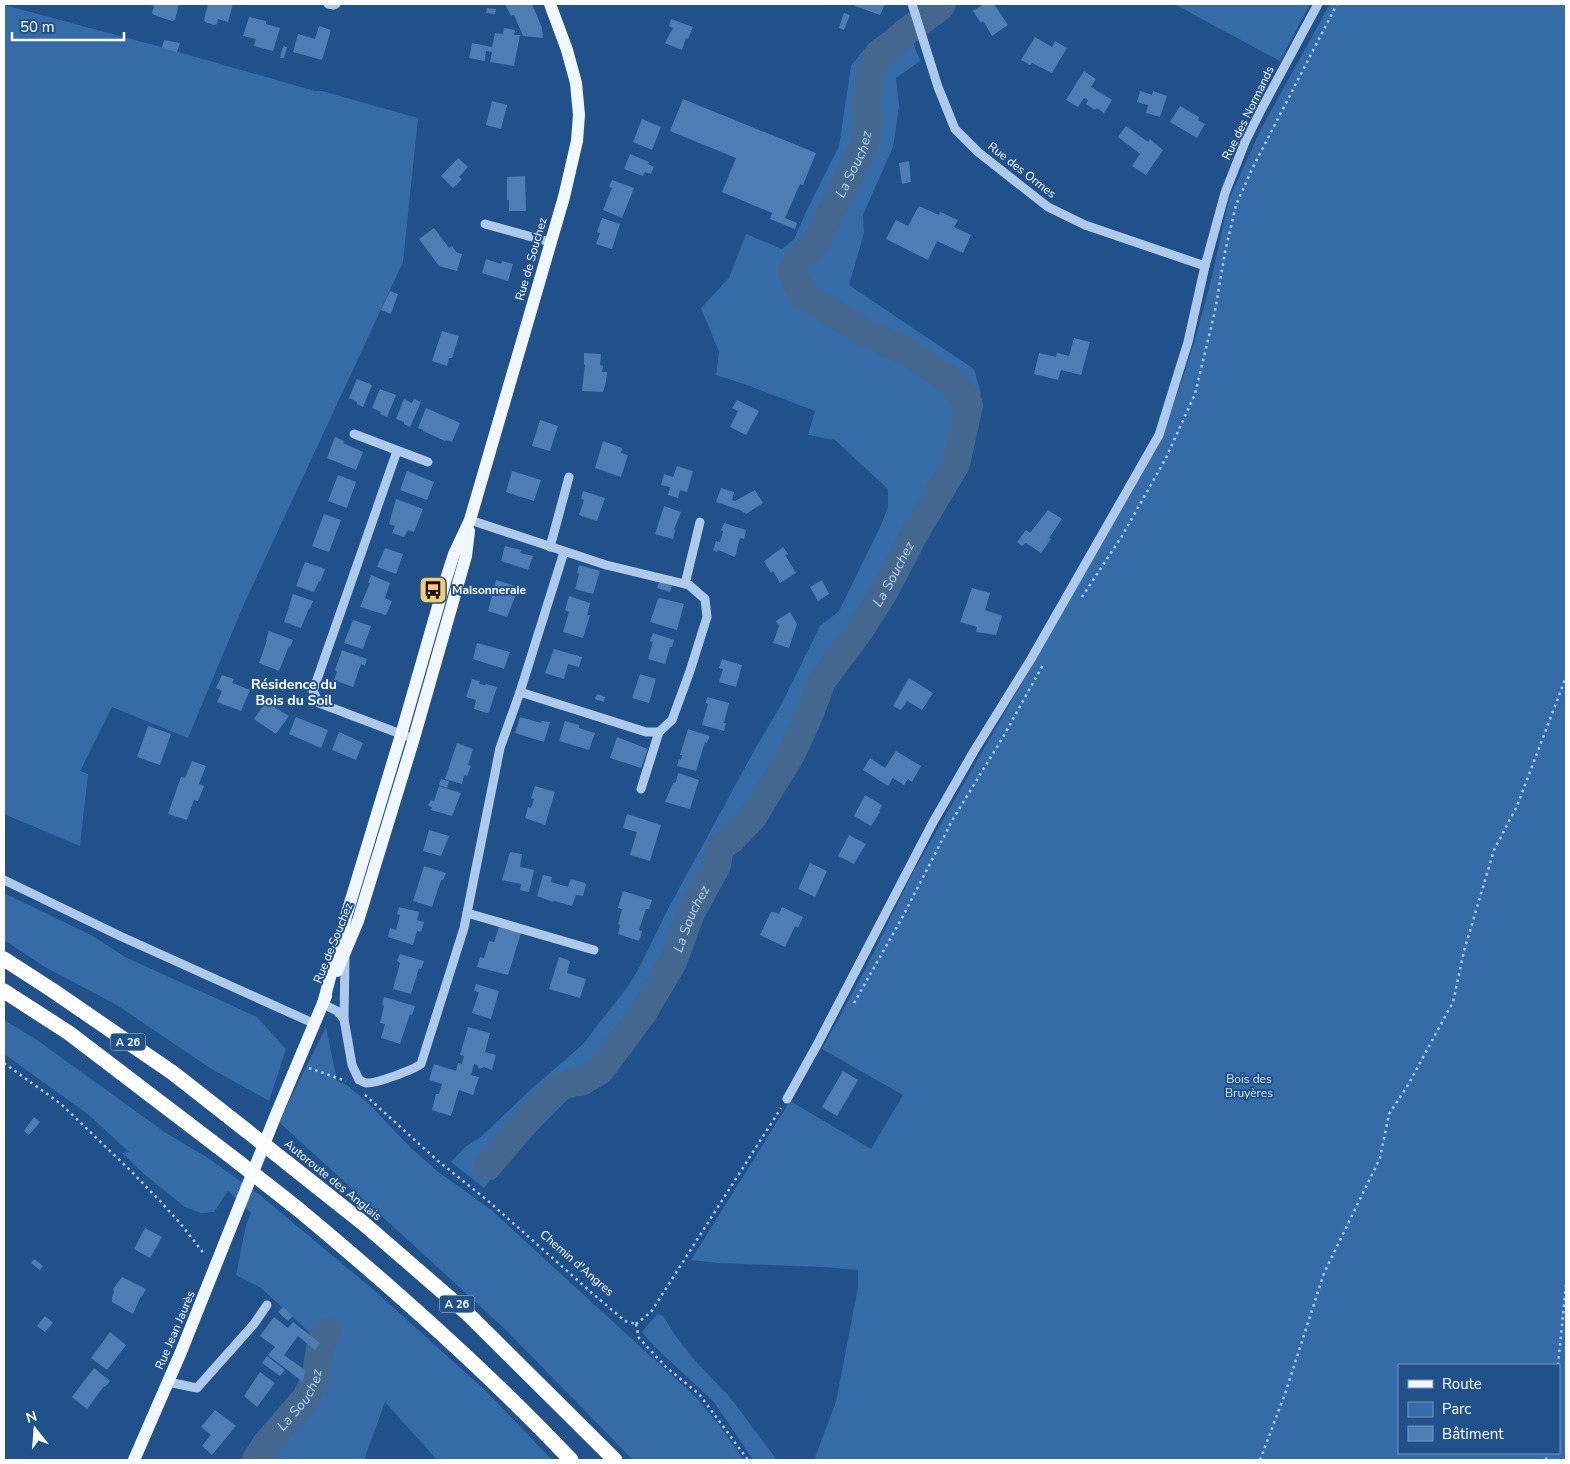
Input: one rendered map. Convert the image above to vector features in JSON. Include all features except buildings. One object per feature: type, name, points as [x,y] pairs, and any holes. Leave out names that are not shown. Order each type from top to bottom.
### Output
[{"type":"highway","name":"Autoroute des Anglais","points":[[4,959],[173,1073],[363,1223],[467,1313],[615,1460]]},
{"type":"highway","name":"A 26","points":[[4,992],[69,1033],[298,1209],[424,1317],[535,1422],[571,1460]]},
{"type":"main road","name":"Rue de Souchez","points":[[323,1004],[347,913],[466,556],[470,520],[564,197],[577,141],[580,114],[576,83],[567,50],[550,4]]},
{"type":"main road","name":"Rue de Souchez","points":[[323,1004],[358,921],[407,736]]},
{"type":"main road","name":"Rue Jean Jaurès","points":[[134,1460],[168,1382],[212,1263],[239,1209],[275,1117],[323,1004]]},
{"type":"street","points":[[328,4],[334,6],[336,4]]},
{"type":"street","name":"Rue des Normands","points":[[787,1099],[932,824],[974,751],[1031,659],[1159,436],[1188,342],[1205,266],[1225,193],[1245,142],[1318,4]]},
{"type":"street","name":"Rue des Ormes","points":[[913,8],[938,87],[955,129],[978,152],[1048,207],[1086,225],[1205,266]]},
{"type":"street","points":[[485,224],[550,242]]},
{"type":"street","points":[[354,434],[428,462]]},
{"type":"street","points":[[397,451],[313,691],[319,703],[407,736]]},
{"type":"street","points":[[550,547],[569,477]]},
{"type":"street","points":[[470,520],[606,565],[689,585],[705,599],[707,617],[690,671],[672,720],[659,732],[641,789]]},
{"type":"street","points":[[685,584],[700,522]]},
{"type":"street","points":[[345,954],[344,1018],[355,1074],[359,1080],[368,1083],[413,1069],[420,1064],[464,928],[500,748],[520,692],[564,552]]},
{"type":"street","points":[[520,692],[646,732],[659,732]]},
{"type":"street","points":[[4,880],[120,936],[315,1024]]},
{"type":"street","points":[[467,913],[594,950]]},
{"type":"street","points":[[323,1004],[337,1011],[344,1018]]},
{"type":"street","points":[[168,1382],[197,1388],[254,1324],[267,1305]]},
{"type":"path","points":[[1260,1460],[1286,1391],[1324,1273],[1380,1158],[1388,1114],[1408,1085],[1453,1002],[1464,952],[1494,850],[1517,806],[1566,677]]},
{"type":"path","points":[[4,1063],[61,1104],[132,1172],[180,1224],[212,1263]]},
{"type":"path","name":"Chemin d'Angres","points":[[369,1098],[438,1161],[625,1321],[636,1324]]},
{"type":"path","points":[[748,1460],[699,1394],[666,1367],[639,1338],[636,1324],[655,1307],[787,1099]]},
{"type":"path","points":[[1558,1364],[1566,1285]]},
{"type":"green space","points":[[1174,4],[1310,4],[1280,61]]},
{"type":"green space","name":"Bois des Bruyères","points":[[1330,4],[1566,4],[1566,1460],[814,1460],[836,1402],[858,1287],[858,1270],[691,1260],[790,1101],[871,1149],[903,1095],[822,1049],[868,964],[913,872],[1158,446],[1194,343],[1211,281],[1229,199],[1261,129]]},
{"type":"green space","points":[[4,5],[418,118],[403,262],[244,604],[188,738],[112,707],[80,771],[88,774],[80,846],[4,814]]},
{"type":"green space","points":[[905,20],[920,61],[896,78],[899,107],[893,147],[863,215],[864,233],[849,285],[974,369],[981,393],[973,436],[962,477],[944,506],[902,586],[866,638],[846,655],[839,666],[825,708],[808,730],[786,773],[729,852],[698,918],[671,984],[650,1023],[596,1089],[570,1097],[502,1165],[484,1188],[451,1162],[465,1147],[482,1136],[528,1092],[583,1044],[628,986],[755,749],[781,705],[820,626],[839,611],[888,507],[888,489],[835,440],[808,435],[815,411],[716,375],[719,352],[701,308],[729,278],[746,234],[782,249],[794,239],[839,146],[851,66],[866,47]]},
{"type":"green space","points":[[4,893],[93,936],[125,957],[257,1017],[286,1049],[269,1101],[210,1068],[117,1005],[45,967],[4,940]]},
{"type":"green space","points":[[4,1020],[37,1040],[166,1133],[208,1158],[261,1196],[375,1291],[487,1392],[552,1460],[437,1460],[385,1402],[364,1460],[256,1460],[309,1392],[317,1372],[321,1343],[261,1288],[236,1275],[246,1225],[251,1213],[228,1191],[214,1212],[201,1213],[185,1207],[145,1175],[122,1153],[129,1152],[89,1115],[4,1054]]},
{"type":"green space","points":[[326,1027],[337,1081],[348,1086],[368,1103],[411,1148],[437,1171],[490,1209],[697,1398],[744,1460],[633,1460],[506,1330],[279,1122]]},
{"type":"green space","points":[[657,1314],[663,1316],[677,1338],[699,1365],[729,1396],[777,1460],[753,1460],[714,1402],[655,1347],[642,1332]]},
{"type":"waterway","name":"La Souchez","points":[[487,1167],[554,1089],[575,1082],[581,1082],[601,1070],[643,1013],[673,962],[691,913],[717,865],[720,847],[731,840],[753,817],[792,753],[822,681],[860,630],[884,592],[916,531],[956,464],[969,405],[953,382],[902,349],[865,333],[802,294],[792,271],[802,255],[817,241],[863,148],[868,123],[867,101],[870,73],[879,53],[942,4]]},
{"type":"waterway","name":"La Souchez","points":[[256,1460],[266,1444],[305,1399],[315,1380],[321,1342],[328,1332]]},
{"type":"place","name":"Maisonneraie","points":[[433,590]]},
{"type":"district","name":"Résidence du Bois du Soil","points":[[294,692]]}]
